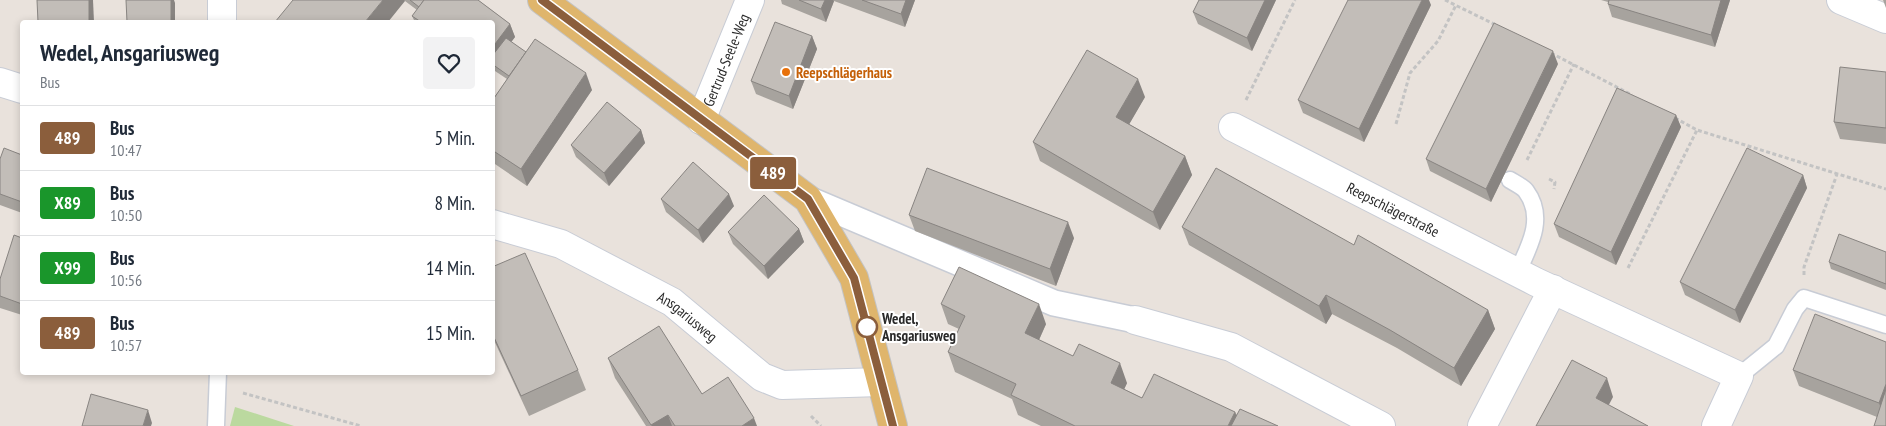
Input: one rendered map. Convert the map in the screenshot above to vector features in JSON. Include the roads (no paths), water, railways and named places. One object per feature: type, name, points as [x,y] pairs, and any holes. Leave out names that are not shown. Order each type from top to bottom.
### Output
[{"type":"main road","points":[[542,0],[808,199],[854,278],[893,426]]},
{"type":"street","points":[[222,0],[222,20]]},
{"type":"street","name":"Gertrud-Seele-Weg","points":[[701,120],[750,0]]},
{"type":"street","points":[[1841,0],[1886,19]]},
{"type":"street","points":[[0,82],[20,88]]},
{"type":"street","name":"Reepschlägerstraße","points":[[1233,127],[1517,273],[1739,376]]},
{"type":"street","points":[[808,199],[1054,303],[1135,320],[1232,347],[1381,426]]},
{"type":"street","name":"Ansgariusweg","points":[[495,225],[561,244],[672,302],[762,377],[782,385],[881,382]]},
{"type":"street","points":[[1482,426],[1553,289]]},
{"type":"street","points":[[1716,426],[1739,376]]},
{"type":"lane","points":[[1510,180],[1526,190],[1536,214],[1533,241],[1517,273]]},
{"type":"lane","points":[[1739,376],[1776,346],[1795,309],[1804,298],[1886,326]]},
{"type":"lane","points":[[216,426],[218,379]]},
{"type":"place","name":"Reepschlägerhaus","points":[[786,72]]},
{"type":"place","name":"Wedel, Ansgariusweg","points":[[867,327]]}]
